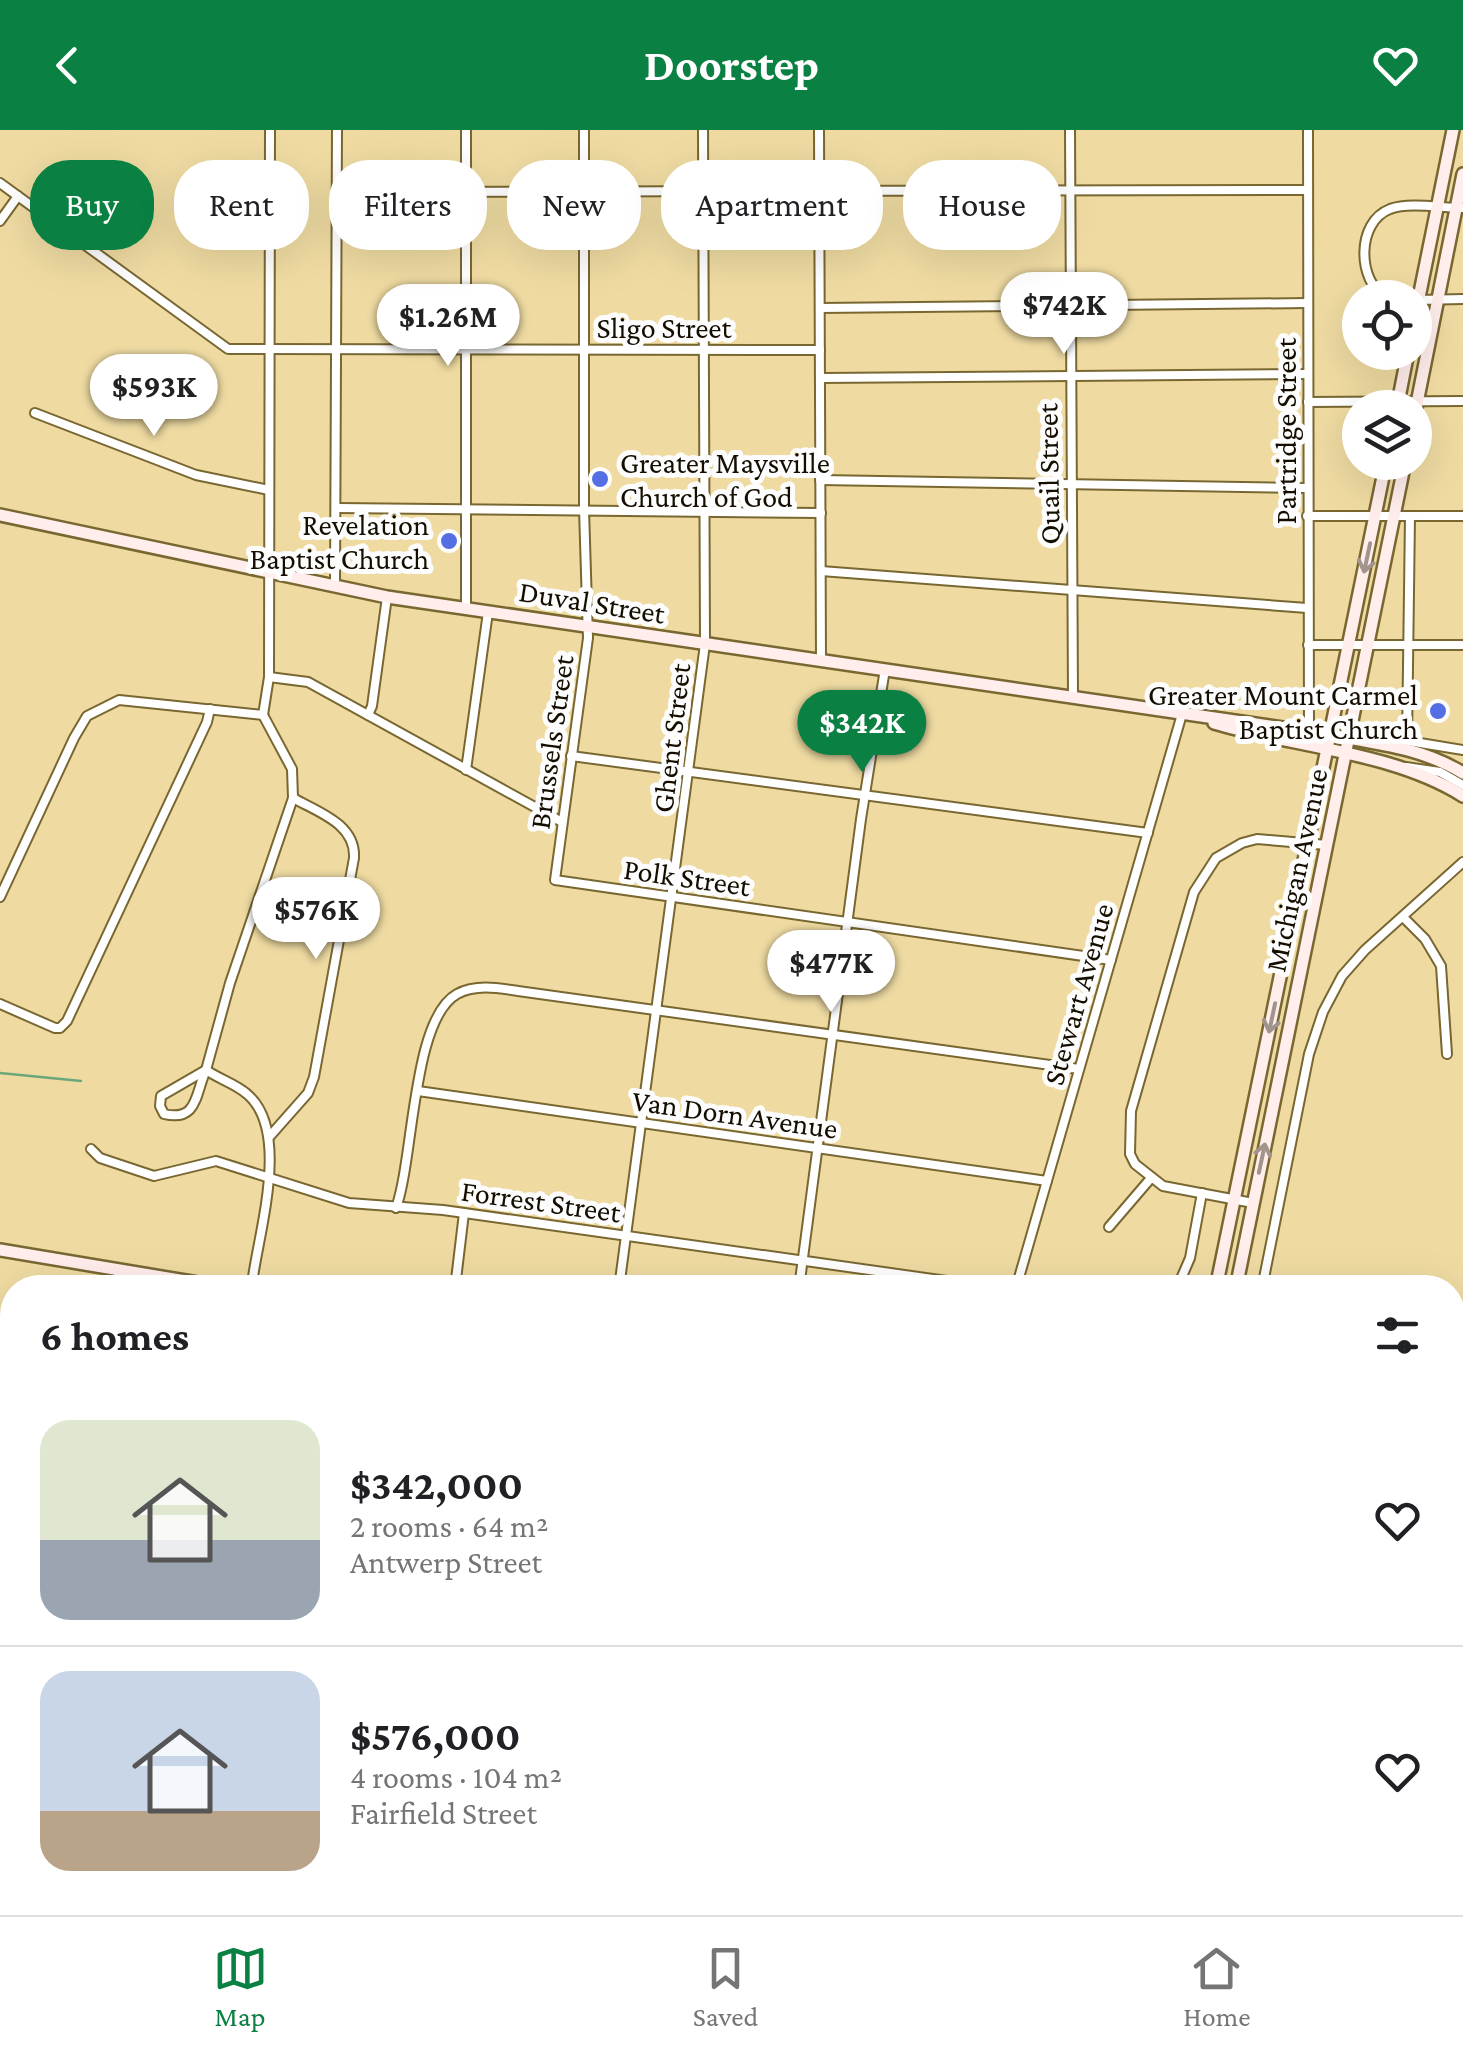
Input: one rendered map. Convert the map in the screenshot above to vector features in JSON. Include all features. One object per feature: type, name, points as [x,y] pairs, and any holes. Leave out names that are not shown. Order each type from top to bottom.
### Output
[{"type":"main road","points":[[1421,280],[1453,130]]},
{"type":"main road","points":[[1419,390],[1460,208],[1463,174]]},
{"type":"main road","name":"Michigan Avenue","points":[[1219,1275],[1382,480]]},
{"type":"main road","name":"Michigan Avenue","points":[[1239,1275],[1401,480]]},
{"type":"main road","name":"Duval Street","points":[[0,515],[387,597],[1349,738],[1437,759],[1463,773]]},
{"type":"main road","points":[[1359,594],[1376,600]]},
{"type":"main road","name":"Duval Street","points":[[1182,714],[1402,767],[1463,796]]},
{"type":"main road","points":[[0,1250],[149,1275]]},
{"type":"street","points":[[206,1070],[162,1096],[160,1106],[164,1114],[181,1117],[194,1106],[206,1070],[230,984],[294,798],[292,769],[263,715],[269,677],[270,130]]},
{"type":"street","points":[[337,130],[337,160]]},
{"type":"street","points":[[466,130],[466,160]]},
{"type":"street","name":"Brussels Street","points":[[584,130],[584,160]]},
{"type":"street","name":"Ghent Street","points":[[702,130],[702,160]]},
{"type":"street","points":[[818,130],[818,160]]},
{"type":"street","name":"Quail Street","points":[[1070,130],[1073,696]]},
{"type":"street","name":"Partridge Street","points":[[1308,130],[1309,731]]},
{"type":"street","name":"Sligo Street","points":[[0,183],[228,349],[820,350]]},
{"type":"street","points":[[883,191],[1307,190]]},
{"type":"street","points":[[0,222],[18,196]]},
{"type":"street","points":[[1369,280],[1366,240],[1382,213],[1394,207],[1460,208]]},
{"type":"street","points":[[336,586],[337,250]]},
{"type":"street","points":[[466,250],[466,608]]},
{"type":"street","name":"Brussels Street","points":[[556,879],[588,638],[584,250]]},
{"type":"street","name":"Ghent Street","points":[[621,1275],[705,644],[702,250]]},
{"type":"street","points":[[820,250],[822,660]]},
{"type":"street","points":[[1432,300],[1463,300]]},
{"type":"street","points":[[820,308],[1308,302]]},
{"type":"street","points":[[820,378],[1308,374]]},
{"type":"street","points":[[1432,405],[1463,401]]},
{"type":"street","points":[[1308,402],[1342,403]]},
{"type":"street","points":[[35,413],[196,475],[268,490]]},
{"type":"street","points":[[820,480],[1308,488]]},
{"type":"street","points":[[337,508],[821,513]]},
{"type":"street","points":[[1307,516],[1463,516]]},
{"type":"street","points":[[1407,740],[1410,516]]},
{"type":"street","points":[[821,571],[1307,608]]},
{"type":"street","points":[[368,715],[387,597]]},
{"type":"street","points":[[466,770],[488,612]]},
{"type":"street","points":[[1308,646],[1463,646]]},
{"type":"street","points":[[800,1275],[865,794],[886,669]]},
{"type":"street","points":[[269,677],[308,682],[562,822]]},
{"type":"street","points":[[0,898],[87,716],[119,700],[263,715]]},
{"type":"street","points":[[0,1004],[60,1028],[67,1021],[210,709]]},
{"type":"street","name":"Stewart Avenue","points":[[1020,1275],[1182,714]]},
{"type":"street","points":[[1378,744],[1384,736],[1463,750]]},
{"type":"street","points":[[572,756],[1148,833]]},
{"type":"street","points":[[1402,767],[1440,772],[1463,784]]},
{"type":"street","points":[[270,1136],[308,1093],[314,1077],[355,848],[340,824],[294,798]]},
{"type":"street","points":[[1253,1203],[1163,1186],[1150,1178],[1130,1154],[1131,1110],[1194,892],[1216,858],[1228,849],[1258,839],[1328,845]]},
{"type":"street","points":[[1265,1275],[1315,1030],[1332,993],[1365,950],[1463,862]]},
{"type":"street","name":"Polk Street","points":[[556,879],[1111,960]]},
{"type":"street","points":[[1402,916],[1425,939],[1441,966],[1447,1054]]},
{"type":"street","points":[[396,1208],[434,1017],[454,996],[478,988],[1080,1068]]},
{"type":"street","points":[[206,1070],[246,1092],[263,1113],[270,1136],[253,1275]]},
{"type":"street","name":"Van Dorn Avenue","points":[[418,1091],[1047,1181]]},
{"type":"street","points":[[1273,1106],[1298,1110]]},
{"type":"street","points":[[1269,1125],[1294,1130]]},
{"type":"street","name":"Forrest Street","points":[[91,1149],[100,1158],[154,1176],[216,1161],[350,1203],[464,1213],[906,1275]]},
{"type":"street","points":[[1109,1227],[1150,1178]]},
{"type":"street","points":[[1183,1275],[1190,1258],[1202,1193]]},
{"type":"street","points":[[457,1275],[464,1213]]},
{"type":"street","points":[[118,1275],[119,1270]]},
{"type":"waterway","points":[[0,1073],[81,1081]]},
{"type":"place","name":"Greater Maysville Church of God","points":[[600,479]]},
{"type":"place","name":"Revelation Baptist Church","points":[[449,541]]},
{"type":"place","name":"Greater Mount Carmel Baptist Church","points":[[1438,711]]}]
